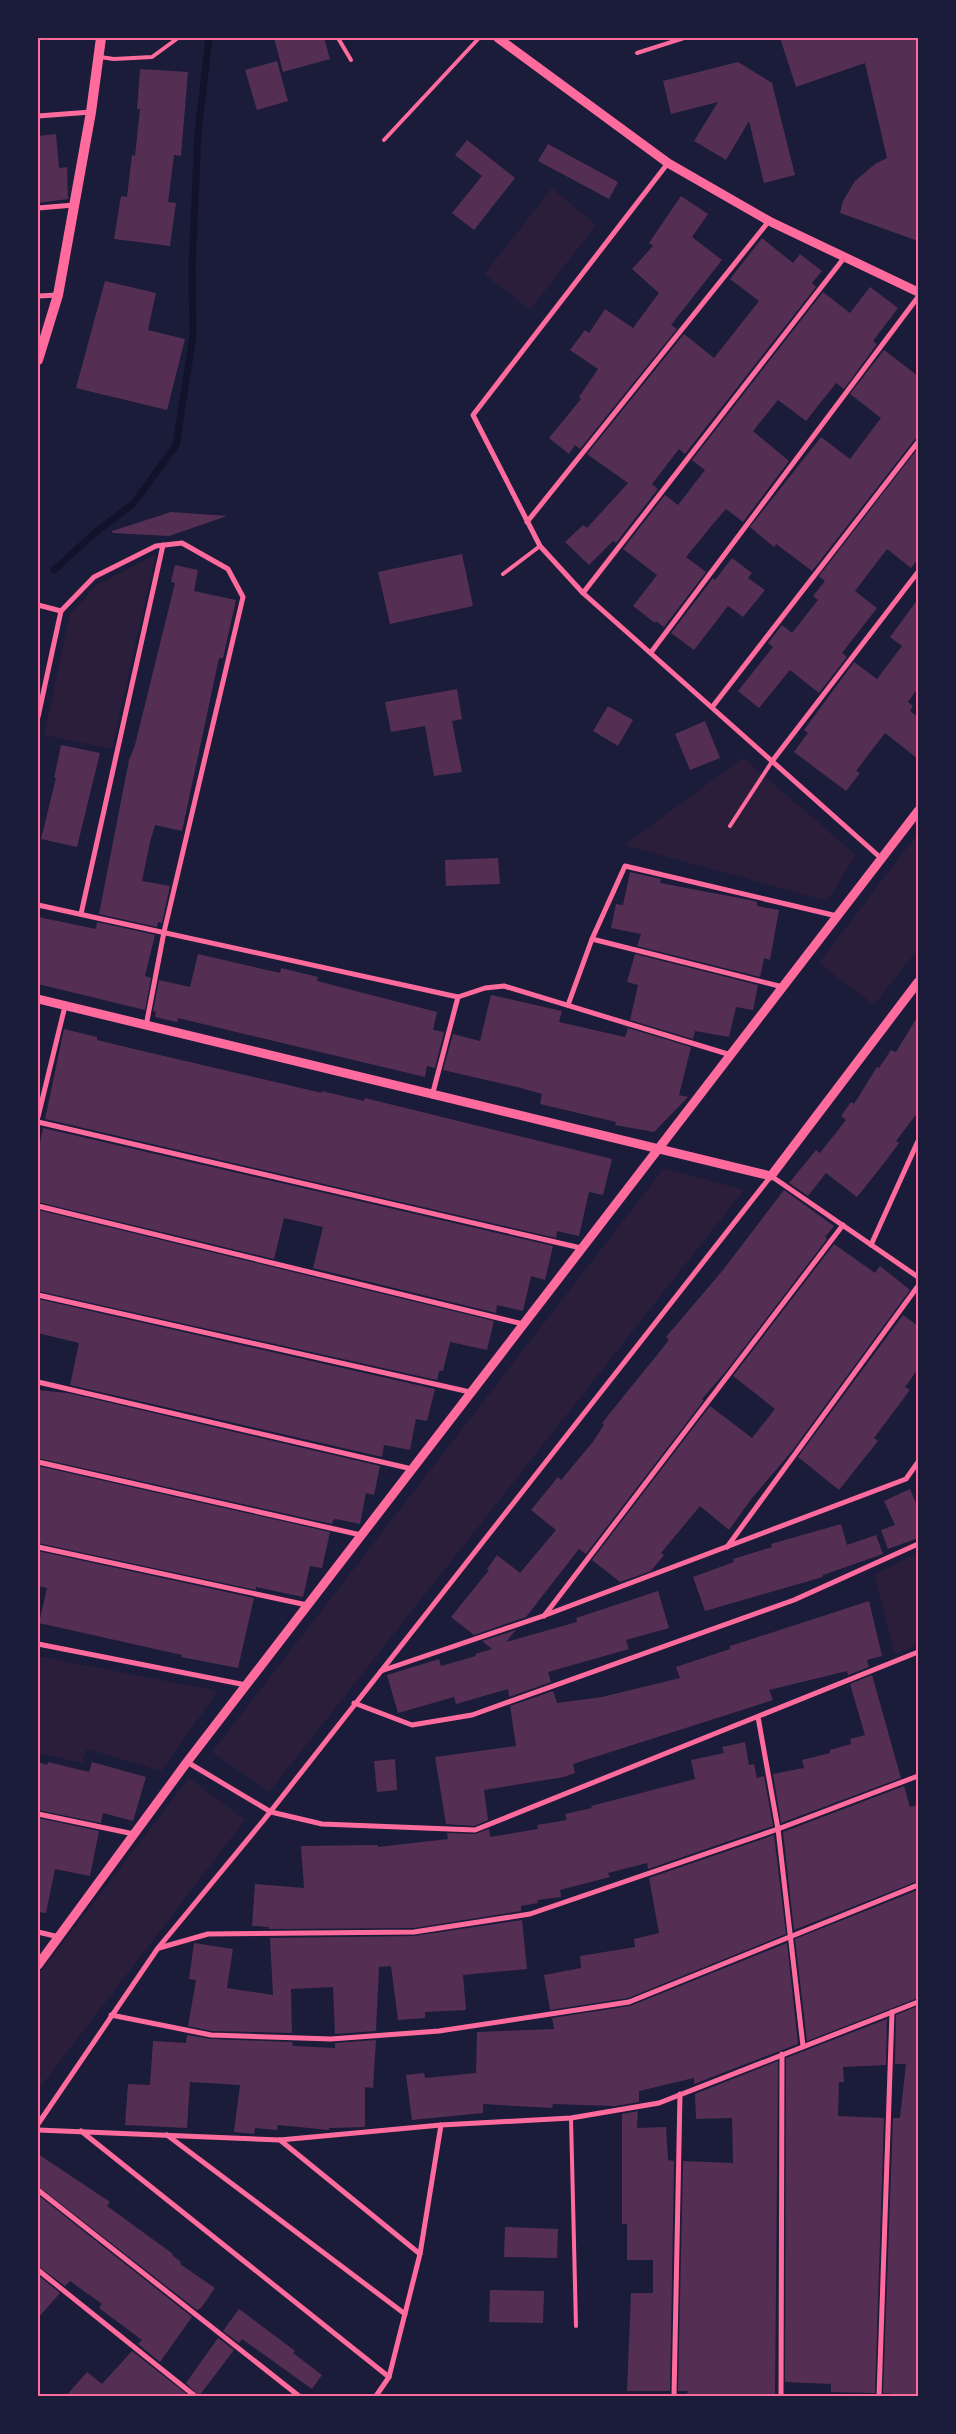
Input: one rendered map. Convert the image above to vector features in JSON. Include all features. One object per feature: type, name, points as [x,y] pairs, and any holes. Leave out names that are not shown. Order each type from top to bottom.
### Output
[{"type":"main road","points":[[38,360],[58,295],[91,112],[102,38]]},
{"type":"street","points":[[498,38],[668,163],[769,221],[918,292]]},
{"type":"street","points":[[38,116],[91,112]]},
{"type":"street","points":[[668,163],[473,414],[540,546],[583,593],[652,651],[882,858]]},
{"type":"street","points":[[38,208],[75,205]]},
{"type":"street","points":[[527,522],[769,221]]},
{"type":"street","points":[[583,593],[844,258]]},
{"type":"street","points":[[38,296],[58,295]]},
{"type":"street","points":[[652,651],[918,297]]},
{"type":"street","points":[[713,706],[918,442]]},
{"type":"street","points":[[38,717],[61,611],[94,577],[156,546],[163,545],[182,544],[228,569],[243,597],[164,932],[146,1026]]},
{"type":"street","points":[[81,914],[163,545]]},
{"type":"street","points":[[773,760],[918,572]]},
{"type":"street","points":[[38,605],[61,611]]},
{"type":"street","points":[[38,1965],[186,1762],[918,811]]},
{"type":"street","points":[[568,1005],[592,939],[625,866],[838,916]]},
{"type":"street","points":[[38,905],[458,997],[486,988],[504,986],[731,1056]]},
{"type":"street","points":[[592,939],[783,987]]},
{"type":"street","points":[[38,2124],[158,1948],[271,1812],[354,1703],[771,1176],[918,982]]},
{"type":"street","points":[[432,1096],[458,997]]},
{"type":"street","points":[[38,999],[432,1096],[771,1176],[918,1277]]},
{"type":"street","points":[[38,1117],[65,1006]]},
{"type":"street","points":[[38,1122],[581,1248]]},
{"type":"street","points":[[872,1245],[918,1141]]},
{"type":"street","points":[[38,1206],[524,1324]]},
{"type":"street","points":[[543,1616],[843,1225]]},
{"type":"street","points":[[727,1547],[918,1286]]},
{"type":"street","points":[[38,1295],[470,1392]]},
{"type":"street","points":[[38,1382],[412,1469]]},
{"type":"street","points":[[38,1462],[361,1535]]},
{"type":"street","points":[[380,1671],[543,1616],[906,1479],[918,1462]]},
{"type":"street","points":[[354,1703],[412,1725],[472,1715],[794,1600],[918,1544]]},
{"type":"street","points":[[38,1547],[308,1605]]},
{"type":"street","points":[[38,1644],[247,1685]]},
{"type":"street","points":[[186,1762],[271,1812],[322,1824],[475,1830],[918,1652]]},
{"type":"street","points":[[758,1717],[778,1829],[803,2046]]},
{"type":"street","points":[[158,1948],[208,1934],[414,1932],[530,1914],[778,1829],[918,1776]]},
{"type":"street","points":[[38,1814],[135,1834]]},
{"type":"street","points":[[111,2015],[211,2035],[331,2039],[439,2031],[629,2002],[918,1885]]},
{"type":"street","points":[[38,1932],[59,1937]]},
{"type":"street","points":[[38,2130],[280,2140],[441,2125],[571,2118],[659,2103],[918,2002]]},
{"type":"street","points":[[879,2396],[892,2012]]},
{"type":"street","points":[[781,2396],[782,2054]]},
{"type":"street","points":[[674,2396],[680,2094]]},
{"type":"street","points":[[376,2396],[388,2377],[420,2254],[441,2125]]},
{"type":"street","points":[[80,2131],[388,2377]]},
{"type":"street","points":[[167,2134],[405,2314]]},
{"type":"street","points":[[280,2140],[420,2254]]},
{"type":"street","points":[[38,2190],[299,2396]]},
{"type":"street","points":[[38,2270],[195,2396]]},
{"type":"lane","points":[[98,57],[114,59],[152,56],[178,38]]},
{"type":"lane","points":[[338,38],[351,60]]},
{"type":"lane","points":[[384,140],[480,38]]},
{"type":"lane","points":[[637,53],[684,38]]},
{"type":"lane","points":[[503,574],[540,546]]},
{"type":"lane","points":[[730,826],[773,760]]},
{"type":"lane","points":[[571,2118],[576,2326]]},
{"type":"shaded area","points":[[552,188],[596,225],[530,310],[484,274]]},
{"type":"shaded area","points":[[156,554],[112,749],[44,735],[70,614],[97,585]]},
{"type":"shaded area","points":[[743,758],[856,855],[827,901],[624,845]]},
{"type":"shaded area","points":[[918,833],[918,949],[874,1005],[819,963]]},
{"type":"shaded area","points":[[664,1168],[744,1190],[269,1792],[212,1752]]},
{"type":"shaded area","points":[[918,1552],[918,1645],[895,1654],[874,1575]]},
{"type":"shaded area","points":[[38,1656],[218,1691],[161,1771],[87,1749],[82,1763],[38,1753]]},
{"type":"shaded area","points":[[189,1778],[245,1820],[38,2090],[38,1975]]},
{"type":"building","points":[[274,38],[324,38],[330,59],[283,72]]},
{"type":"building","points":[[780,38],[918,38],[918,241],[840,213],[843,201],[855,181],[875,164],[887,158],[865,63],[796,87]]},
{"type":"building","points":[[277,61],[288,101],[257,110],[245,70]]},
{"type":"building","points":[[738,62],[772,83],[795,175],[764,183],[749,121],[726,160],[694,141],[718,102],[671,114],[663,81]]},
{"type":"building","points":[[140,69],[188,72],[181,156],[174,155],[168,202],[176,203],[170,246],[114,239],[121,196],[127,197],[132,155],[135,156],[140,109],[137,109]]},
{"type":"building","points":[[56,134],[59,168],[67,167],[68,199],[38,203],[38,177],[40,177],[38,136]]},
{"type":"building","points":[[467,140],[515,178],[474,230],[452,213],[482,176],[455,155]]},
{"type":"building","points":[[548,144],[618,182],[609,199],[538,161]]},
{"type":"building","points":[[681,196],[708,214],[692,237],[722,260],[671,325],[677,329],[580,449],[575,445],[569,454],[549,438],[581,399],[579,397],[598,369],[570,350],[585,330],[589,333],[605,309],[633,328],[659,293],[632,269],[653,246],[649,243]]},
{"type":"building","points":[[762,238],[793,263],[800,254],[822,271],[812,283],[816,287],[685,454],[679,449],[652,484],[658,489],[616,543],[613,541],[589,565],[565,542],[583,525],[587,528],[628,483],[587,454],[684,334],[714,358],[759,301],[730,279]]},
{"type":"building","points":[[105,281],[156,293],[148,330],[185,339],[167,410],[76,388]]},
{"type":"building","points":[[870,287],[898,308],[873,341],[877,344],[844,389],[836,383],[806,421],[778,400],[753,431],[789,461],[743,522],[726,509],[713,524],[686,557],[706,572],[664,627],[656,621],[655,623],[633,606],[657,575],[623,549],[665,495],[678,505],[705,470],[692,460],[823,292],[850,313]]},
{"type":"building","points":[[884,350],[918,376],[918,438],[915,439],[812,571],[776,544],[774,547],[750,527],[821,437],[850,459],[881,418],[850,394]]},
{"type":"building","points":[[918,448],[918,559],[911,568],[887,549],[855,591],[877,608],[842,653],[847,657],[819,693],[790,670],[759,708],[738,691],[773,647],[768,643],[782,625],[792,633],[818,600],[813,596],[825,581],[819,576]]},
{"type":"building","points":[[171,512],[227,516],[169,536],[112,533],[112,531]]},
{"type":"building","points":[[462,554],[473,606],[390,624],[378,572]]},
{"type":"building","points":[[732,558],[752,573],[748,578],[765,590],[743,617],[728,606],[694,650],[671,633],[713,578],[715,580]]},
{"type":"building","points":[[175,565],[198,570],[194,591],[236,600],[223,658],[219,658],[182,831],[155,825],[150,842],[142,881],[170,886],[162,923],[158,922],[157,927],[99,914],[129,760],[135,745],[175,583],[171,582]]},
{"type":"building","points":[[918,599],[918,688],[908,702],[913,706],[910,711],[918,717],[918,759],[885,733],[856,771],[860,773],[846,791],[794,752],[808,733],[804,730],[854,662],[877,679],[902,646],[890,637]]},
{"type":"building","points":[[457,689],[462,719],[452,721],[462,772],[434,776],[425,726],[391,732],[385,702]]},
{"type":"building","points":[[608,706],[633,720],[618,746],[593,731]]},
{"type":"building","points":[[705,721],[720,758],[690,770],[675,734]]},
{"type":"building","points":[[61,745],[100,753],[77,847],[41,839],[56,778],[54,778]]},
{"type":"building","points":[[498,858],[500,884],[446,886],[445,860]]},
{"type":"building","points":[[630,872],[661,879],[660,883],[750,900],[757,902],[757,906],[779,910],[770,960],[764,958],[760,977],[637,946],[641,934],[611,928],[616,904],[623,905]]},
{"type":"building","points":[[38,917],[96,929],[97,922],[155,935],[145,976],[151,978],[145,1010],[38,984]]},
{"type":"building","points":[[198,954],[280,973],[281,968],[318,977],[317,981],[437,1012],[433,1030],[444,1032],[435,1068],[427,1066],[425,1077],[178,1018],[177,1022],[155,1017],[156,1012],[153,1011],[159,980],[190,987]]},
{"type":"building","points":[[635,954],[758,985],[753,1010],[736,1007],[729,1037],[695,1031],[693,1039],[630,1020],[638,985],[627,982]]},
{"type":"building","points":[[491,995],[562,1011],[559,1022],[625,1037],[628,1028],[691,1047],[679,1095],[688,1097],[654,1132],[615,1125],[616,1122],[540,1104],[542,1094],[443,1070],[453,1034],[480,1041]]},
{"type":"building","points":[[918,1016],[918,1112],[896,1141],[899,1143],[885,1162],[857,1197],[826,1173],[808,1196],[789,1183],[816,1150],[820,1153],[846,1120],[841,1116],[851,1102],[854,1104],[877,1067],[879,1068],[891,1050],[896,1052]]},
{"type":"building","points":[[64,1029],[97,1037],[97,1040],[134,1049],[322,1093],[322,1091],[364,1101],[365,1098],[612,1159],[603,1195],[589,1192],[579,1236],[557,1231],[556,1238],[45,1119]]},
{"type":"building","points":[[43,1128],[553,1246],[545,1280],[531,1276],[523,1311],[497,1305],[496,1313],[313,1268],[323,1227],[284,1218],[274,1259],[38,1202],[38,1153]]},
{"type":"building","points":[[784,1190],[834,1226],[825,1237],[827,1239],[727,1370],[702,1399],[704,1400],[586,1554],[579,1549],[526,1617],[474,1635],[451,1617],[489,1570],[487,1569],[497,1555],[520,1573],[556,1530],[531,1510],[558,1477],[561,1480],[592,1443],[604,1425],[602,1423],[669,1340],[666,1337],[723,1270]]},
{"type":"building","points":[[38,1210],[494,1321],[487,1350],[450,1342],[443,1371],[439,1371],[437,1380],[38,1291]]},
{"type":"building","points":[[834,1244],[875,1273],[880,1266],[910,1290],[792,1451],[752,1498],[729,1530],[700,1506],[661,1553],[664,1555],[651,1571],[620,1582],[592,1560],[710,1406],[752,1438],[775,1409],[733,1376]]},
{"type":"building","points":[[38,1299],[435,1389],[427,1421],[416,1419],[410,1450],[384,1445],[382,1457],[70,1385],[79,1343],[38,1333]]},
{"type":"building","points":[[903,1315],[918,1326],[918,1369],[905,1387],[910,1390],[874,1438],[878,1441],[839,1490],[798,1457]]},
{"type":"building","points":[[38,1390],[68,1393],[380,1466],[374,1495],[366,1493],[360,1524],[336,1519],[333,1520],[332,1524],[38,1458]]},
{"type":"building","points":[[38,1466],[330,1532],[322,1568],[310,1566],[303,1597],[256,1587],[256,1590],[38,1543]]},
{"type":"building","points":[[910,1489],[918,1508],[918,1538],[888,1549],[881,1530],[895,1525],[884,1501]]},
{"type":"building","points":[[841,1524],[847,1545],[876,1535],[883,1554],[823,1575],[823,1577],[705,1611],[693,1577],[734,1562],[733,1559],[772,1547],[771,1544]]},
{"type":"building","points":[[38,1551],[254,1598],[238,1668],[181,1657],[182,1655],[39,1623],[47,1588],[38,1586]]},
{"type":"building","points":[[658,1591],[669,1628],[626,1640],[629,1649],[548,1672],[551,1682],[509,1697],[508,1689],[456,1704],[454,1697],[398,1713],[387,1675],[439,1659],[441,1666],[476,1656],[475,1654],[492,1649],[482,1641],[516,1630],[506,1642],[577,1622],[576,1618]]},
{"type":"building","points":[[869,1601],[882,1656],[867,1660],[869,1667],[848,1675],[847,1671],[769,1690],[773,1700],[573,1764],[575,1773],[564,1777],[484,1790],[488,1820],[474,1826],[446,1824],[435,1757],[516,1746],[510,1706],[553,1691],[557,1703],[602,1697],[680,1678],[676,1667],[730,1649],[730,1646]]},
{"type":"building","points":[[872,1675],[901,1778],[781,1823],[773,1774],[804,1768],[802,1760],[830,1753],[830,1750],[851,1744],[850,1739],[865,1735],[850,1684]]},
{"type":"building","points":[[745,1742],[749,1765],[754,1764],[757,1778],[764,1776],[773,1826],[648,1869],[647,1863],[608,1873],[610,1877],[560,1890],[561,1897],[537,1900],[538,1903],[521,1906],[521,1911],[414,1928],[269,1929],[269,1927],[252,1926],[255,1884],[304,1888],[301,1846],[378,1845],[378,1847],[448,1839],[447,1833],[475,1834],[489,1829],[490,1837],[538,1829],[537,1825],[567,1820],[565,1814],[695,1779],[691,1760],[724,1753],[722,1747]]},
{"type":"building","points":[[395,1759],[397,1790],[377,1792],[374,1761]]},
{"type":"building","points":[[38,1762],[47,1765],[48,1762],[89,1772],[92,1762],[146,1777],[133,1821],[103,1813],[101,1823],[38,1810]]},
{"type":"building","points":[[904,1786],[910,1807],[918,1805],[918,1881],[794,1930],[783,1832]]},
{"type":"building","points":[[38,1818],[99,1831],[90,1876],[55,1869],[46,1913],[38,1912]]},
{"type":"building","points":[[774,1835],[786,1934],[628,1998],[550,2010],[544,1975],[581,1968],[580,1956],[635,1947],[634,1939],[659,1933],[649,1878]]},
{"type":"building","points":[[918,1890],[918,1998],[807,2041],[795,1939]]},
{"type":"building","points":[[522,1920],[527,1969],[463,1975],[466,2010],[425,2012],[425,2018],[398,2020],[391,1966],[379,1967],[376,2031],[335,2034],[333,1987],[291,1989],[292,2033],[212,2031],[188,2026],[196,1980],[189,1979],[194,1943],[233,1949],[227,1988],[273,1995],[270,1938],[414,1936]]},
{"type":"building","points":[[787,1943],[798,2044],[694,2084],[694,2078],[639,2091],[639,2102],[615,2106],[553,2104],[552,2108],[483,2104],[483,2113],[412,2120],[406,2075],[424,2073],[425,2078],[476,2073],[477,2032],[554,2029],[552,2018],[630,2006]]},
{"type":"building","points":[[918,2006],[918,2396],[883,2393],[893,2118],[900,2118],[906,2064],[895,2064],[896,2015]]},
{"type":"building","points":[[887,2019],[886,2065],[843,2067],[844,2082],[839,2082],[838,2116],[884,2118],[875,2393],[831,2392],[831,2384],[785,2382],[786,2058]]},
{"type":"building","points":[[187,2035],[211,2039],[292,2042],[293,2046],[335,2048],[335,2043],[376,2040],[373,2088],[365,2087],[365,2127],[329,2128],[329,2130],[278,2125],[277,2130],[255,2128],[254,2134],[234,2132],[240,2085],[190,2082],[187,2128],[125,2125],[128,2084],[150,2085],[153,2041],[186,2043]]},
{"type":"building","points":[[778,2061],[775,2396],[687,2394],[688,2391],[678,2391],[683,2161],[733,2163],[732,2118],[696,2119],[695,2094]]},
{"type":"building","points":[[638,2111],[637,2128],[666,2127],[668,2160],[674,2161],[670,2391],[627,2391],[631,2293],[653,2293],[653,2260],[627,2260],[627,2224],[622,2224],[622,2114]]},
{"type":"building","points":[[38,2154],[110,2202],[107,2206],[173,2254],[181,2262],[180,2264],[215,2288],[201,2308],[197,2310],[38,2186]]},
{"type":"building","points":[[38,2195],[192,2317],[160,2362],[138,2344],[142,2340],[99,2308],[102,2304],[70,2281],[65,2286],[38,2266]]},
{"type":"building","points":[[505,2227],[558,2229],[557,2258],[504,2257]]},
{"type":"building","points":[[38,2275],[60,2293],[38,2318]]},
{"type":"building","points":[[490,2290],[544,2291],[543,2323],[489,2322]]},
{"type":"building","points":[[239,2309],[295,2351],[293,2353],[322,2375],[312,2389],[242,2339],[239,2343],[223,2331]]},
{"type":"building","points":[[218,2338],[234,2350],[199,2396],[186,2383]]},
{"type":"building","points":[[132,2351],[189,2396],[66,2396],[87,2372],[102,2384]]},
{"type":"waterway","points":[[54,570],[96,532],[134,503],[176,445],[193,336],[192,268],[198,132],[209,38]]}]
